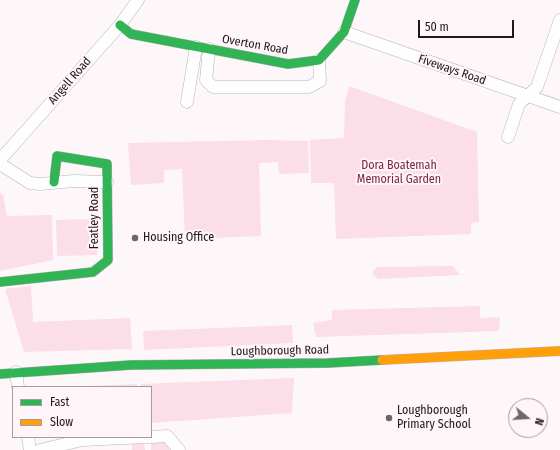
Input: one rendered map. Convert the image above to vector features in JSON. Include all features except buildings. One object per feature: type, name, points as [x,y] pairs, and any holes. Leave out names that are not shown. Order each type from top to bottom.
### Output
[{"type":"street","name":"Angell Road","points":[[0,160],[120,25],[138,0]]},
{"type":"street","points":[[209,49],[206,80],[213,87],[309,87],[320,81],[319,60],[344,32],[355,0]]},
{"type":"street","points":[[508,137],[519,104],[537,87],[560,20]]},
{"type":"street","name":"Overton Road","points":[[120,25],[131,34],[288,64],[319,60]]},
{"type":"street","name":"Fiveways Road","points":[[344,32],[560,108]]},
{"type":"street","points":[[187,102],[196,47]]},
{"type":"street","name":"Featley Road","points":[[0,282],[93,272],[108,260],[107,164],[57,156],[54,182]]},
{"type":"street","points":[[0,164],[30,183],[74,181],[107,182]]},
{"type":"street","name":"Loughborough Road","points":[[0,374],[145,365],[328,363],[453,355],[560,351]]},
{"type":"street","points":[[16,372],[18,386]]},
{"type":"street","points":[[152,437],[167,436],[179,450]]},
{"type":"street","points":[[28,438],[30,450]]},
{"type":"street","points":[[40,450],[82,440],[125,438]]},
{"type":"green space","name":"Dora Boatemah Memorial Garden","points":[[349,86],[477,132],[479,222],[471,223],[471,234],[336,239],[334,183],[311,183],[310,140],[344,138],[345,102]]},
{"type":"green space","points":[[267,140],[308,141],[309,173],[279,174],[278,162],[259,163],[261,236],[185,239],[182,169],[164,170],[164,183],[131,185],[128,143]]},
{"type":"green space","points":[[0,193],[3,195],[7,216],[52,215],[53,260],[0,271]]},
{"type":"green space","points":[[97,219],[97,255],[57,256],[56,220]]},
{"type":"green space","points":[[453,266],[460,275],[378,279],[372,273],[377,267]]},
{"type":"green space","points":[[31,286],[33,322],[130,318],[132,349],[24,352],[5,289]]},
{"type":"green space","points":[[480,306],[480,318],[500,317],[499,331],[316,337],[313,323],[332,320],[332,310]]},
{"type":"green space","points":[[292,325],[293,343],[144,350],[143,331]]},
{"type":"green space","points":[[294,378],[292,413],[152,423],[152,386],[141,386],[141,384]]},
{"type":"green space","points":[[137,384],[137,386],[88,386]]},
{"type":"green space","points":[[132,443],[144,444],[145,450],[132,450]]},
{"type":"green space","points":[[151,443],[168,443],[169,450],[151,450]]},
{"type":"traffic: fast","points":[[120,25],[131,34],[288,64],[319,60],[344,32],[355,0]]},
{"type":"traffic: fast","points":[[0,282],[93,272],[108,260],[107,164],[57,156],[54,182]]},
{"type":"traffic: fast","points":[[0,374],[131,365],[328,363],[382,360]]},
{"type":"traffic: slow","points":[[382,360],[560,351]]},
{"type":"place","name":"Housing Office","points":[[135,238]]},
{"type":"place","name":"Loughborough Primary School","points":[[389,418]]}]
